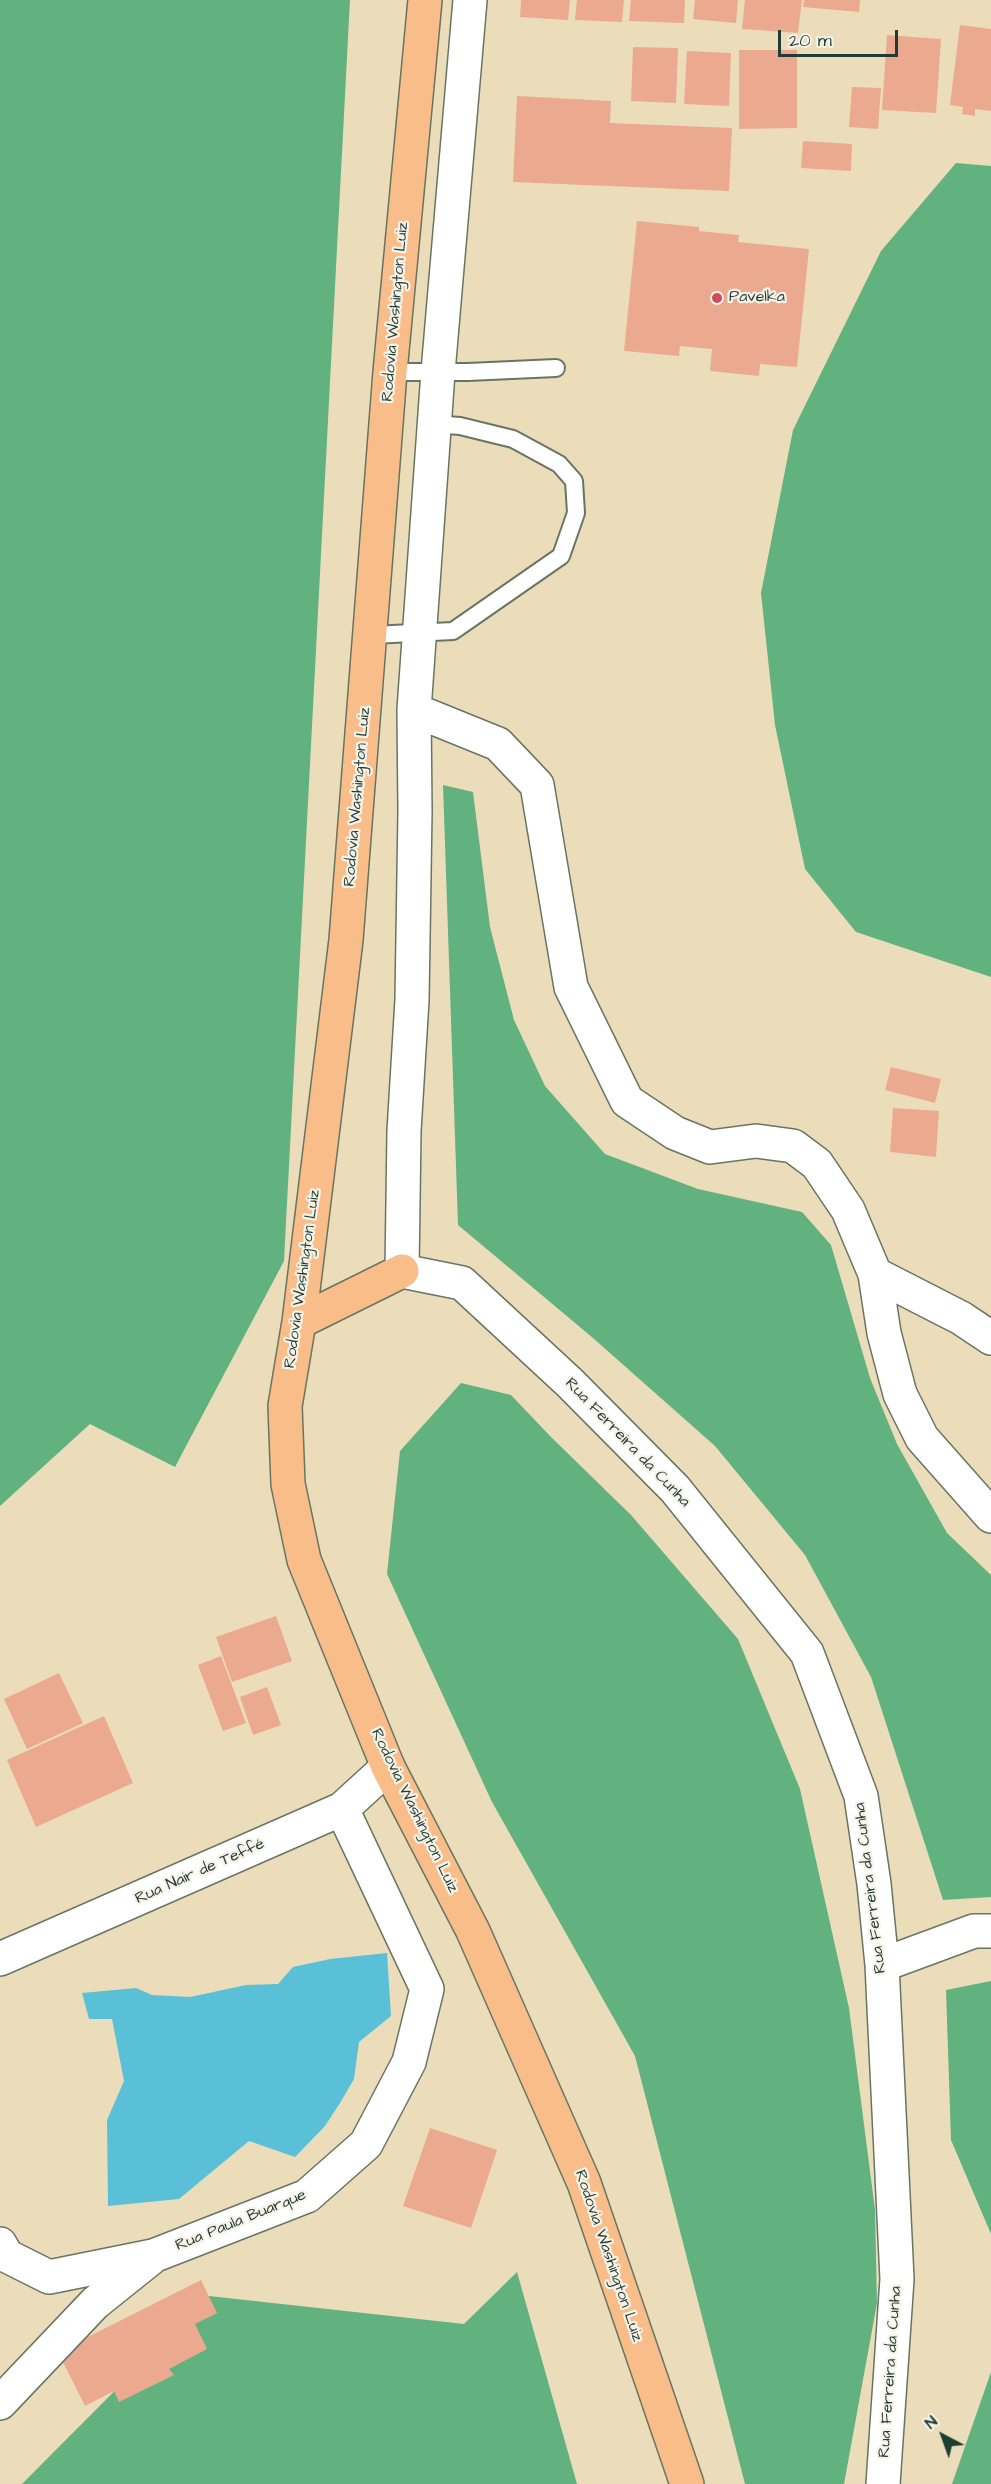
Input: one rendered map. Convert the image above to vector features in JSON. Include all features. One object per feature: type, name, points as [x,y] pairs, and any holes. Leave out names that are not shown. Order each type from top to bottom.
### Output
[{"type":"highway","name":"Rodovia Washington Luiz","points":[[425,0],[390,372],[372,635],[346,940],[299,1322],[285,1406],[288,1484],[304,1560],[388,1767],[473,1930],[584,2183],[687,2484]]},
{"type":"highway","points":[[299,1322],[402,1271]]},
{"type":"street","points":[[402,1271],[404,1131],[412,1000],[414,710],[418,633],[470,0]]},
{"type":"street","points":[[414,710],[498,744],[537,785],[571,987],[627,1101],[675,1133],[710,1147],[756,1141],[793,1146],[817,1164],[848,1210],[875,1274],[884,1333],[900,1394],[922,1438],[991,1516]]},
{"type":"street","name":"Rua Ferreira da Cunha","points":[[402,1271],[462,1283],[570,1383],[675,1489],[807,1653],[861,1796],[874,1884],[882,1965],[897,2279],[883,2484]]},
{"type":"street","points":[[875,1274],[961,1318],[991,1338]]},
{"type":"street","name":"Rua Nair de Teffé","points":[[0,1959],[342,1809],[388,1767]]},
{"type":"street","name":"Rua Paula Buarque","points":[[0,2244],[7,2256],[49,2277],[153,2256],[307,2196],[366,2144],[409,2061],[427,1989],[342,1809]]},
{"type":"street","points":[[882,1965],[974,1931],[991,1931]]},
{"type":"street","points":[[0,2403],[95,2303],[153,2256]]},
{"type":"lane","points":[[390,372],[556,368]]},
{"type":"lane","points":[[372,635],[453,631],[561,556],[576,513],[574,482],[558,464],[513,439],[460,426],[434,424]]},
{"type":"green space","points":[[0,0],[350,0],[284,1261],[175,1467],[90,1424],[0,1506]]},
{"type":"green space","points":[[956,163],[991,166],[991,977],[856,932],[805,869],[775,725],[761,593],[793,430],[881,251]]},
{"type":"green space","points":[[443,785],[473,792],[490,927],[514,1020],[545,1086],[605,1154],[698,1189],[802,1212],[831,1245],[870,1378],[897,1444],[947,1533],[991,1575],[991,1897],[943,1900],[871,1677],[805,1555],[715,1446],[593,1338],[458,1225]]},
{"type":"green space","points":[[461,1383],[511,1395],[631,1515],[738,1639],[800,1789],[849,2008],[875,2210],[877,2303],[844,2484],[745,2484],[635,2056],[492,1802],[387,1574],[400,1451]]},
{"type":"green space","points":[[991,1981],[991,2234],[951,2140],[946,1990]]},
{"type":"green space","points":[[517,2272],[577,2484],[22,2484],[209,2296],[464,2324]]},
{"type":"green space","points":[[991,2372],[991,2484],[952,2484]]},
{"type":"water","points":[[387,1953],[391,2016],[359,2042],[354,2079],[325,2126],[295,2157],[249,2141],[179,2199],[108,2206],[107,2120],[124,2081],[112,2019],[89,2019],[82,1993],[136,1988],[152,1995],[190,1997],[246,1985],[278,1984],[293,1967],[330,1959]]},
{"type":"building","points":[[521,0],[570,0],[568,20],[520,17]]},
{"type":"building","points":[[577,0],[624,0],[622,22],[575,20]]},
{"type":"building","points":[[631,0],[685,0],[684,23],[629,21]]},
{"type":"building","points":[[695,0],[738,0],[736,23],[693,19]]},
{"type":"building","points":[[745,0],[802,0],[798,33],[742,29]]},
{"type":"building","points":[[804,0],[860,0],[859,12],[803,7]]},
{"type":"building","points":[[960,25],[991,29],[991,111],[975,109],[975,116],[962,114],[963,107],[950,105]]},
{"type":"building","points":[[887,35],[941,39],[936,113],[882,110]]},
{"type":"building","points":[[633,47],[678,48],[676,103],[631,101]]},
{"type":"building","points":[[739,50],[797,50],[797,128],[739,129]]},
{"type":"building","points":[[687,51],[731,53],[729,106],[684,104]]},
{"type":"building","points":[[852,87],[881,88],[878,129],[849,127]]},
{"type":"building","points":[[517,96],[611,101],[610,123],[732,128],[729,191],[513,182]]},
{"type":"building","points":[[803,141],[852,144],[851,171],[801,168]]},
{"type":"building","name":"Pavelka","points":[[637,221],[699,227],[699,231],[739,235],[738,242],[809,249],[797,367],[760,364],[759,376],[710,371],[712,349],[680,346],[679,356],[624,351]]},
{"type":"building","points":[[891,1067],[941,1079],[935,1103],[885,1090]]},
{"type":"building","points":[[893,1108],[939,1111],[936,1157],[890,1152]]},
{"type":"building","points":[[276,1616],[292,1661],[232,1682],[216,1637]]},
{"type":"building","points":[[221,1656],[246,1723],[223,1731],[198,1665]]},
{"type":"building","points":[[59,1673],[83,1723],[27,1749],[4,1699]]},
{"type":"building","points":[[267,1687],[281,1725],[253,1735],[240,1697]]},
{"type":"building","points":[[104,1716],[133,1783],[36,1827],[7,1760]]},
{"type":"building","points":[[430,2128],[497,2150],[471,2228],[403,2206]]},
{"type":"building","points":[[201,2280],[217,2313],[195,2324],[207,2349],[169,2369],[174,2375],[119,2402],[114,2391],[85,2406],[58,2352]]},
{"type":"place","name":"Pavelka","points":[[717,298]]}]
